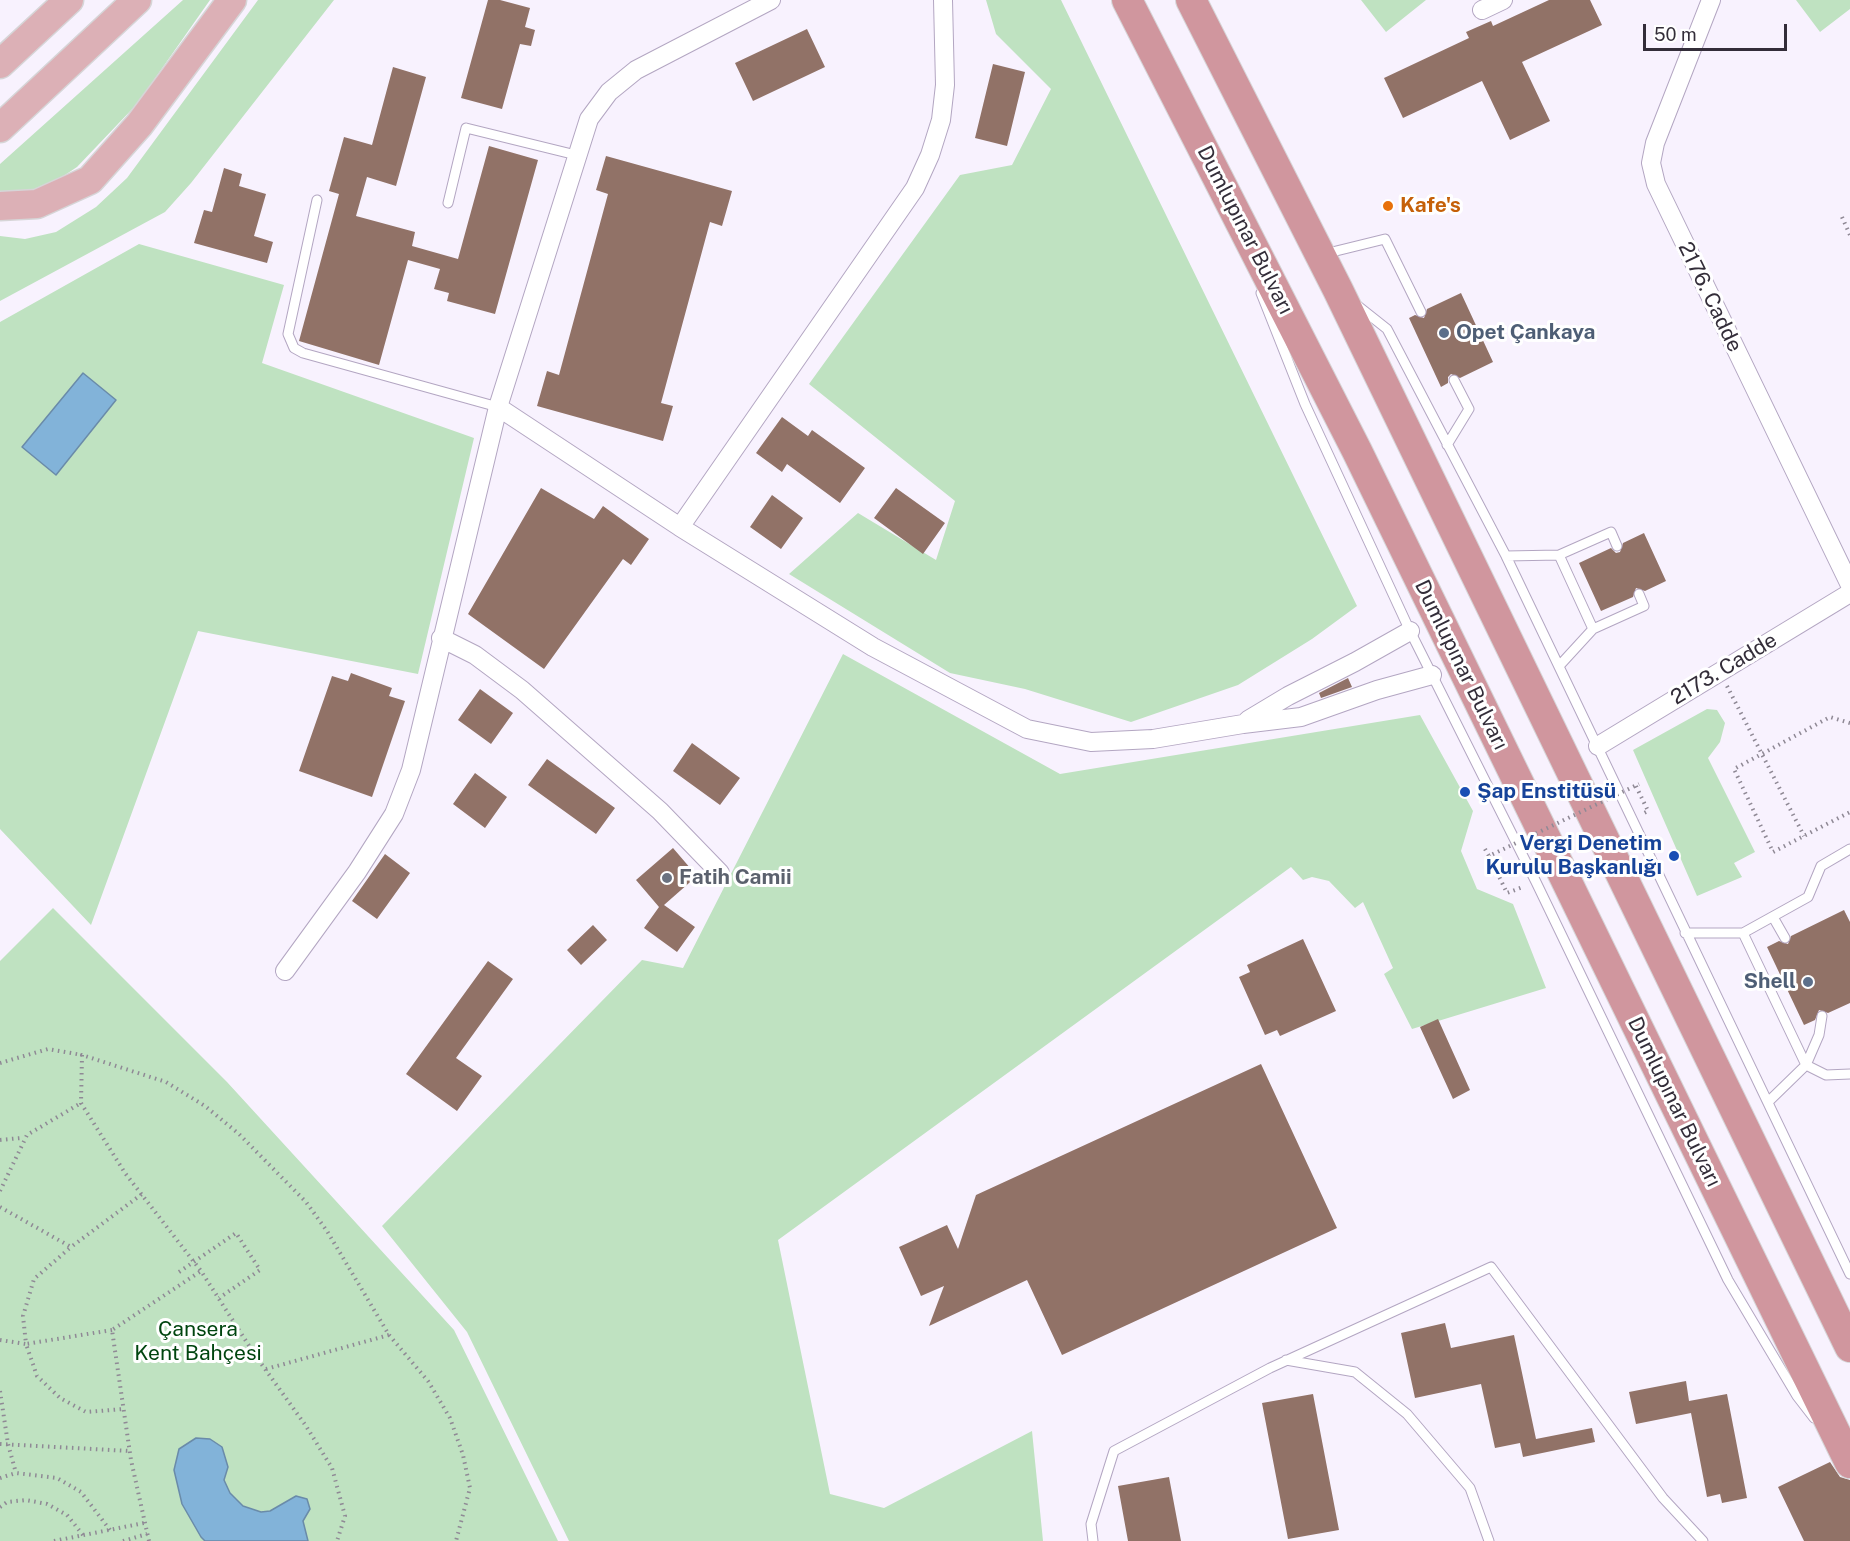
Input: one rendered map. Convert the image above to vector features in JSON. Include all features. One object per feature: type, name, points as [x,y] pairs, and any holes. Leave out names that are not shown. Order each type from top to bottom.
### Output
[{"type":"highway","name":"Dumlupınar Bulvarı","points":[[1127,0],[1363,461],[1850,1465]]},
{"type":"highway","points":[[1191,0],[1256,133],[1338,290],[1850,1347]]},
{"type":"highway","points":[[1214,0],[1256,133]]},
{"type":"main road","points":[[0,64],[69,0]]},
{"type":"main road","points":[[0,128],[137,0]]},
{"type":"main road","points":[[0,206],[37,204],[90,180],[139,125],[232,0]]},
{"type":"street","points":[[285,971],[357,872],[394,814],[411,770],[498,407],[589,119],[609,93],[636,70],[771,0]]},
{"type":"street","points":[[680,527],[915,188],[930,155],[941,120],[945,85],[943,0]]},
{"type":"street","points":[[1482,10],[1503,0]]},
{"type":"street","name":"2176. Cadde","points":[[1711,0],[1655,143],[1651,163],[1656,184],[1850,585]]},
{"type":"street","points":[[498,407],[680,527],[873,647],[1027,729],[1090,742],[1153,739],[1301,717],[1377,690],[1431,675]]},
{"type":"street","name":"2173. Cadde","points":[[1598,746],[1850,593]]},
{"type":"street","points":[[1243,724],[1288,696],[1410,631]]},
{"type":"street","points":[[441,638],[474,655],[522,690],[660,811],[720,873]]},
{"type":"lane","points":[[448,203],[466,128],[576,155]]},
{"type":"lane","points":[[317,200],[288,334],[294,348],[303,353],[498,407]]},
{"type":"lane","points":[[1234,207],[1255,273]]},
{"type":"lane","points":[[1320,255],[1385,239],[1421,312]]},
{"type":"lane","points":[[1258,284],[1305,404],[1431,675],[1536,882],[1728,1280],[1797,1396],[1817,1423]]},
{"type":"lane","points":[[1338,290],[1387,329],[1506,556],[1850,1274]]},
{"type":"lane","points":[[1447,445],[1469,409],[1454,380]]},
{"type":"lane","points":[[1506,556],[1559,555],[1611,532],[1617,546]]},
{"type":"lane","points":[[1559,555],[1593,629]]},
{"type":"lane","points":[[1560,665],[1593,629],[1644,606],[1639,594]]},
{"type":"lane","points":[[1685,933],[1743,933],[1808,897],[1821,866],[1850,849]]},
{"type":"lane","points":[[1773,917],[1785,938]]},
{"type":"lane","points":[[1743,933],[1806,1065],[1826,1075],[1850,1074]]},
{"type":"lane","points":[[1768,1102],[1806,1065],[1819,1035],[1822,1016]]},
{"type":"lane","points":[[1093,1541],[1091,1524],[1114,1451],[1286,1360],[1491,1267],[1663,1498],[1703,1541]]},
{"type":"lane","points":[[1286,1360],[1355,1372],[1407,1414],[1470,1488],[1489,1541]]},
{"type":"lane","points":[[1824,1431],[1850,1465]]},
{"type":"path","points":[[1842,217],[1850,235]]},
{"type":"path","points":[[1720,672],[1804,836]]},
{"type":"path","points":[[1850,723],[1830,717],[1734,769],[1773,852],[1850,812]]},
{"type":"path","points":[[1488,856],[1637,785],[1648,811]]},
{"type":"path","points":[[1485,849],[1507,893]]},
{"type":"path","points":[[0,1063],[48,1049],[82,1055],[166,1082],[206,1106],[239,1134],[306,1202],[389,1335],[428,1381],[450,1418],[464,1455],[470,1488],[456,1541]]},
{"type":"path","points":[[82,1055],[81,1103],[125,1173],[201,1271],[332,1468],[345,1516],[337,1541]]},
{"type":"path","points":[[0,1191],[27,1135],[81,1103]]},
{"type":"path","points":[[0,1140],[21,1138]]},
{"type":"path","points":[[124,1409],[86,1412],[60,1398],[38,1376],[26,1344],[23,1317],[34,1279],[71,1247],[142,1194]]},
{"type":"path","points":[[0,1207],[71,1247]]},
{"type":"path","points":[[179,1272],[236,1233],[260,1270],[219,1298]]},
{"type":"path","points":[[0,1340],[26,1344],[112,1330],[201,1271]]},
{"type":"path","points":[[112,1330],[130,1451],[149,1541]]},
{"type":"path","points":[[266,1369],[389,1335]]},
{"type":"path","points":[[0,1391],[8,1444],[16,1473]]},
{"type":"path","points":[[0,1444],[130,1451]]},
{"type":"path","points":[[0,1478],[16,1473],[57,1478],[81,1492],[110,1530]]},
{"type":"path","points":[[0,1507],[7,1502],[26,1500],[47,1504],[67,1515],[83,1535]]},
{"type":"path","points":[[54,1541],[144,1523]]},
{"type":"path","points":[[123,1541],[147,1534]]},
{"type":"green space","points":[[183,0],[210,0],[137,104],[77,167],[53,183],[30,191],[0,194],[0,164]]},
{"type":"green space","points":[[258,0],[334,0],[191,183],[165,212],[0,301],[0,236],[25,239],[56,232],[96,207],[127,178]]},
{"type":"green space","points":[[986,0],[1061,0],[1357,606],[1312,639],[1238,685],[1131,722],[1025,689],[950,673],[789,574],[858,513],[936,560],[955,501],[809,384],[960,175],[1012,165],[1051,89],[996,34]]},
{"type":"green space","points":[[1361,0],[1426,0],[1386,32]]},
{"type":"green space","points":[[1796,0],[1850,0],[1850,9],[1820,32]]},
{"type":"green space","points":[[139,244],[284,285],[262,363],[474,438],[418,674],[198,631],[91,925],[0,829],[0,322]]},
{"type":"green space","points":[[843,654],[1060,774],[1420,715],[1473,811],[1461,851],[1477,889],[1513,904],[1546,988],[1412,1029],[1384,974],[1393,968],[1363,902],[1355,908],[1329,881],[1312,877],[1303,880],[1291,867],[778,1240],[830,1494],[884,1508],[1032,1431],[1043,1541],[569,1541],[467,1332],[382,1226],[642,960],[683,968]]},
{"type":"green space","points":[[1707,709],[1717,710],[1725,723],[1720,742],[1708,758],[1755,852],[1734,863],[1742,877],[1697,896],[1633,750]]},
{"type":"green space","name":"Çansera Kent Bahçesi","points":[[53,908],[227,1082],[454,1330],[558,1541],[0,1541],[0,961]]},
{"type":"water","points":[[83,373],[116,400],[56,475],[22,447]]},
{"type":"water","points":[[196,1438],[210,1439],[222,1447],[228,1467],[224,1480],[230,1493],[243,1506],[261,1512],[270,1511],[296,1496],[307,1499],[310,1509],[303,1521],[308,1541],[205,1541],[182,1504],[174,1470],[179,1449]]},
{"type":"building","points":[[488,0],[500,0],[530,8],[525,27],[535,30],[531,46],[520,44],[502,109],[461,98]]},
{"type":"building","points":[[1549,0],[1590,0],[1602,25],[1522,62],[1550,121],[1510,140],[1482,81],[1403,118],[1384,78],[1469,38],[1466,32],[1491,21],[1493,26]]},
{"type":"building","points":[[807,29],[825,67],[753,101],[735,63]]},
{"type":"building","points":[[993,64],[1025,72],[1007,146],[975,138]]},
{"type":"building","points":[[393,67],[426,77],[396,186],[367,177],[356,216],[415,232],[412,246],[458,259],[489,146],[538,160],[495,314],[447,301],[449,293],[434,289],[440,269],[408,260],[379,365],[299,341],[339,194],[329,191],[344,137],[372,145]]},
{"type":"building","points":[[606,156],[732,191],[722,226],[710,222],[661,403],[673,406],[663,441],[537,406],[547,371],[559,375],[608,194],[596,190]]},
{"type":"building","points":[[224,168],[242,174],[239,186],[266,194],[254,236],[273,242],[267,263],[194,243],[204,210],[212,212]]},
{"type":"building","points":[[1461,293],[1493,362],[1460,378],[1451,374],[1448,377],[1448,383],[1441,387],[1409,318],[1415,315],[1424,318],[1427,309]]},
{"type":"building","points":[[782,417],[808,436],[812,430],[865,468],[840,503],[787,464],[782,472],[756,453]]},
{"type":"building","points":[[541,488],[594,519],[603,506],[649,539],[631,565],[623,559],[544,669],[468,614]]},
{"type":"building","points":[[896,488],[945,523],[923,554],[874,518]]},
{"type":"building","points":[[772,495],[803,518],[781,549],[750,527]]},
{"type":"building","points":[[1644,533],[1666,581],[1645,591],[1636,588],[1633,597],[1601,611],[1579,563],[1611,548],[1616,553],[1620,552],[1623,543]]},
{"type":"building","points":[[351,673],[392,688],[389,696],[405,701],[372,797],[299,771],[332,676],[348,681]]},
{"type":"building","points":[[1348,678],[1352,687],[1321,698],[1319,693]]},
{"type":"building","points":[[480,689],[513,713],[491,744],[458,720]]},
{"type":"building","points":[[692,743],[740,778],[720,805],[673,771]]},
{"type":"building","points":[[547,759],[615,808],[596,834],[528,785]]},
{"type":"building","points":[[475,773],[507,797],[485,828],[453,804]]},
{"type":"building","points":[[673,848],[697,876],[664,905],[695,927],[677,952],[644,928],[659,907],[636,880]]},
{"type":"building","points":[[385,854],[410,873],[377,919],[352,901]]},
{"type":"building","points":[[1844,910],[1850,922],[1850,1003],[1828,1013],[1819,1010],[1815,1020],[1804,1025],[1767,947],[1779,941],[1788,944],[1791,936]]},
{"type":"building","points":[[593,925],[607,940],[581,965],[567,950]]},
{"type":"building","points":[[1303,939],[1336,1011],[1280,1036],[1277,1030],[1265,1035],[1239,977],[1250,972],[1247,965]]},
{"type":"building","points":[[488,961],[513,979],[456,1058],[482,1076],[457,1111],[406,1074]]},
{"type":"building","points":[[1438,1019],[1470,1090],[1453,1099],[1420,1027]]},
{"type":"building","points":[[1261,1064],[1337,1228],[1062,1355],[1027,1280],[929,1326],[944,1286],[921,1296],[899,1247],[947,1225],[958,1249],[976,1195]]},
{"type":"building","points":[[1445,1323],[1451,1348],[1514,1335],[1536,1439],[1592,1428],[1595,1442],[1523,1457],[1520,1443],[1495,1448],[1481,1384],[1415,1398],[1401,1333]]},
{"type":"building","points":[[1686,1381],[1689,1401],[1727,1394],[1747,1498],[1722,1503],[1720,1494],[1707,1497],[1691,1413],[1636,1424],[1629,1392]]},
{"type":"building","points":[[1313,1394],[1339,1530],[1288,1539],[1262,1403]]},
{"type":"building","points":[[1830,1462],[1840,1477],[1850,1480],[1850,1541],[1804,1541],[1778,1487]]},
{"type":"building","points":[[1169,1477],[1181,1541],[1128,1541],[1118,1486]]},
{"type":"place","name":"Kafe's","points":[[1388,206]]},
{"type":"place","name":"Opet Çankaya","points":[[1444,333]]},
{"type":"place","name":"Şap Enstitüsü","points":[[1465,792]]},
{"type":"place","name":"Vergi Denetim Kurulu Başkanlığı","points":[[1674,856]]},
{"type":"place","name":"Fatih Camii","points":[[667,878]]},
{"type":"place","name":"Shell","points":[[1808,982]]}]
